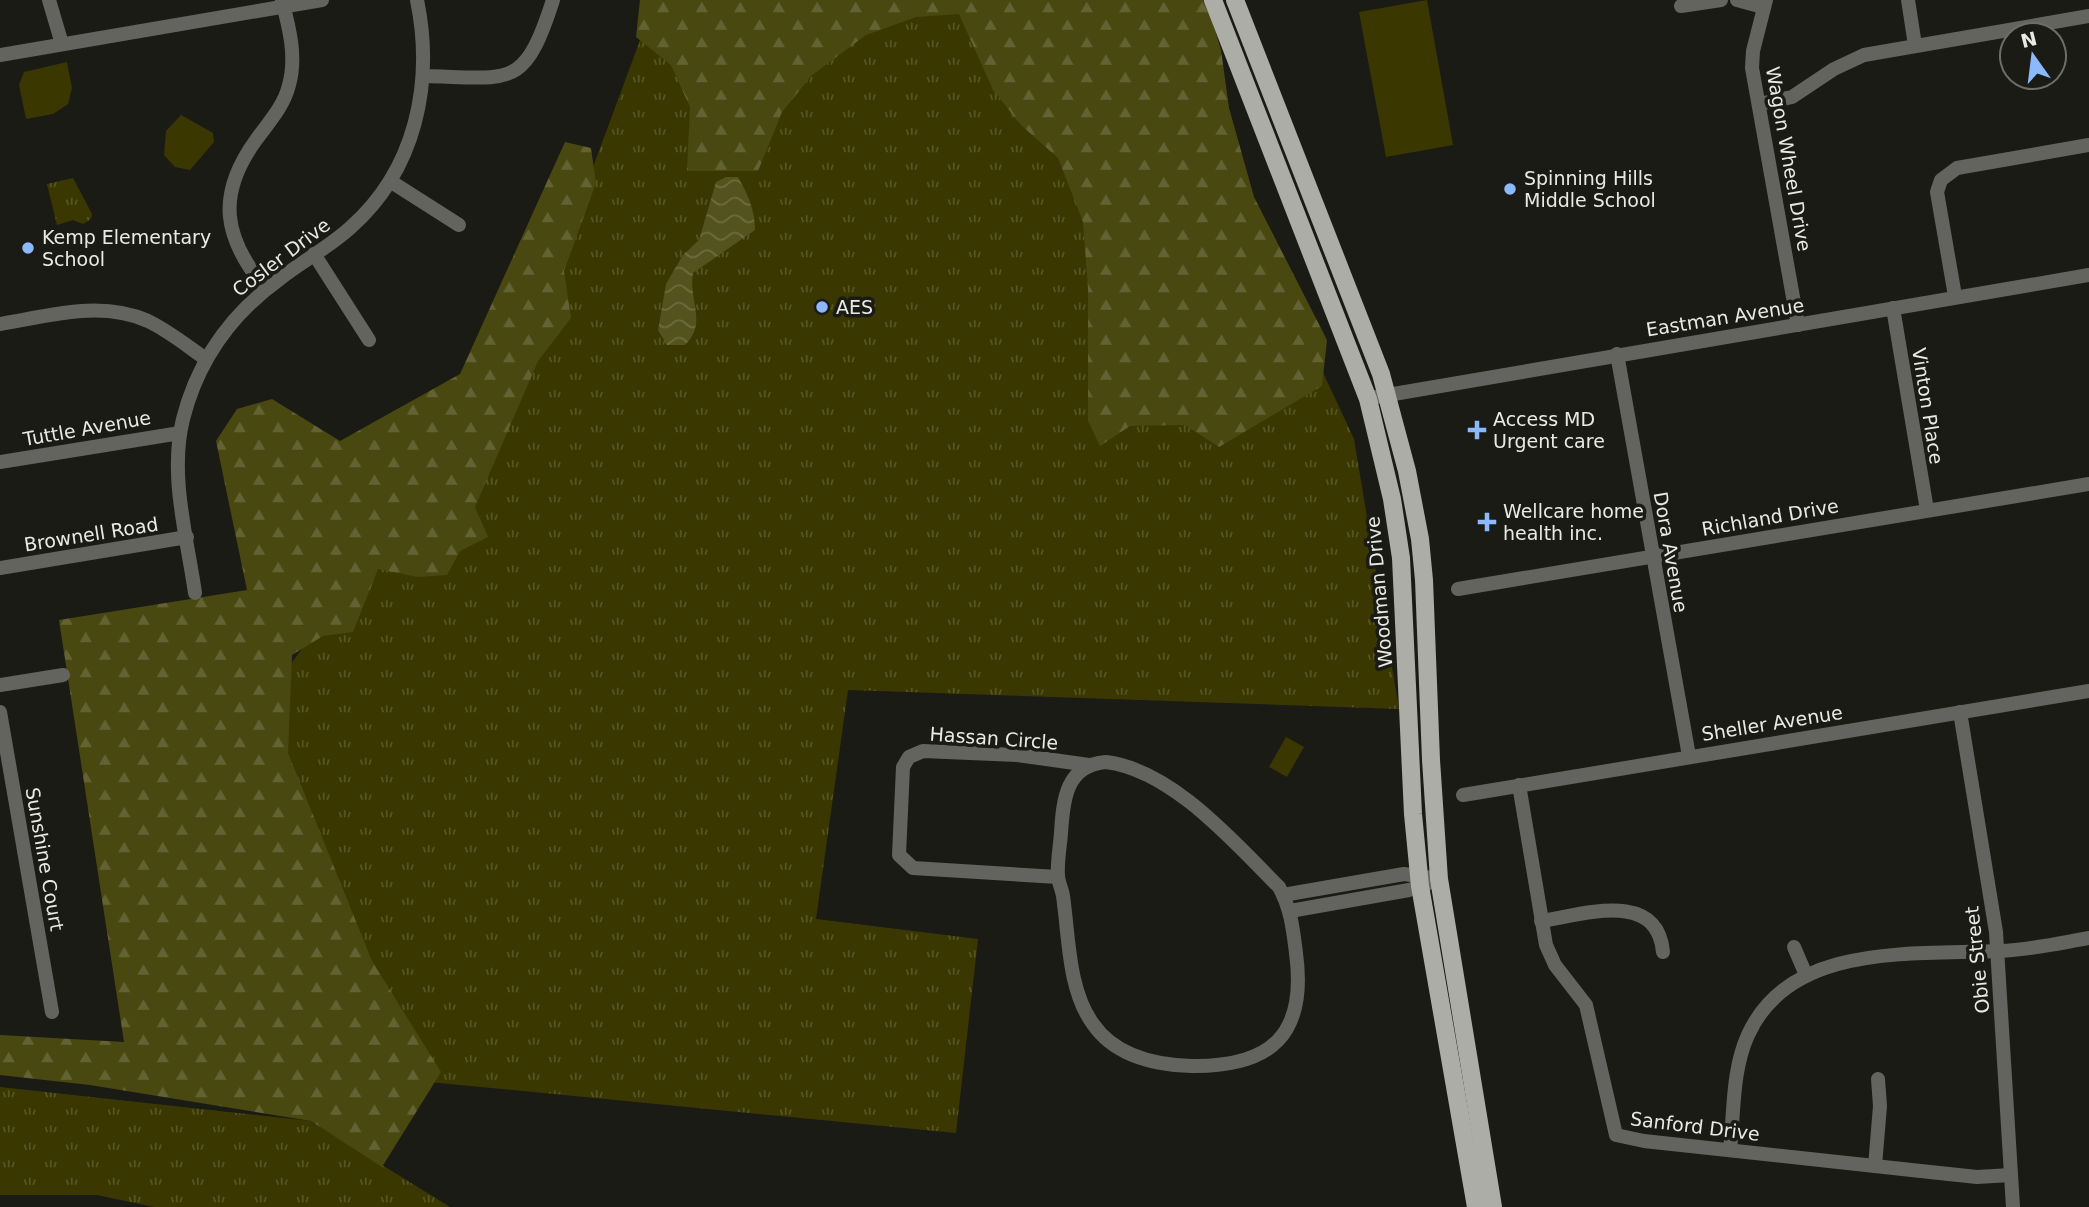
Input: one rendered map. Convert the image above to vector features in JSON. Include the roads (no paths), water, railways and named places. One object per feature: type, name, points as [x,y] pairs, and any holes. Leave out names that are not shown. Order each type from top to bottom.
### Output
[{"type":"main road","name":"Woodman Drive","points":[[1213,0],[1368,399],[1392,499],[1401,558],[1419,881],[1475,1207]]},
{"type":"main road","points":[[1235,0],[1387,394],[1420,539],[1439,879],[1493,1207]]},
{"type":"street","points":[[48,0],[62,44]]},
{"type":"street","points":[[0,55],[283,3],[322,0]]},
{"type":"street","name":"Cosler Drive","points":[[195,593],[178,474],[180,433],[188,402],[206,359],[234,318],[266,289],[350,229],[390,180],[412,136],[424,76],[423,39],[417,0]]},
{"type":"street","points":[[424,76],[492,78],[514,72],[525,64],[537,49],[554,0]]},
{"type":"street","points":[[1681,6],[1721,0]]},
{"type":"street","points":[[1737,0],[1765,3]]},
{"type":"street","points":[[1908,0],[1915,45]]},
{"type":"street","points":[[266,289],[249,269],[236,244],[229,203],[241,161],[278,111],[289,87],[293,60],[283,3]]},
{"type":"street","name":"Wagon Wheel Drive","points":[[1765,3],[1753,51],[1759,104],[1798,324]]},
{"type":"street","points":[[1759,104],[1803,92],[1850,60],[1915,45],[2089,16]]},
{"type":"street","points":[[1955,296],[1937,192],[1946,174],[1957,168],[2089,145]]},
{"type":"street","points":[[390,180],[459,225]]},
{"type":"street","points":[[314,254],[369,340]]},
{"type":"street","name":"Eastman Avenue","points":[[1368,399],[1617,354],[2089,275]]},
{"type":"street","name":"Vinton Place","points":[[1893,308],[1927,510]]},
{"type":"street","points":[[0,324],[71,312],[123,313],[163,329],[206,359]]},
{"type":"street","name":"Dora Avenue","points":[[1617,354],[1689,756]]},
{"type":"street","name":"Tuttle Avenue","points":[[0,462],[180,433]]},
{"type":"street","name":"Richland Drive","points":[[1458,589],[2089,484]]},
{"type":"street","name":"Brownell Road","points":[[0,568],[187,537]]},
{"type":"street","points":[[0,685],[63,675]]},
{"type":"street","name":"Sheller Avenue","points":[[1462,795],[2089,691]]},
{"type":"street","name":"Sunshine Court","points":[[0,712],[51,1012]]},
{"type":"street","name":"Obie Street","points":[[1959,712],[1997,951],[2013,1207]]},
{"type":"street","name":"Hassan Circle","points":[[1058,877],[913,868],[899,856],[903,767],[909,757],[923,751],[1017,755],[1088,765]]},
{"type":"street","points":[[1118,763],[1183,798],[1234,841],[1283,895],[1290,911],[1299,996],[1295,1012],[1280,1037],[1261,1054],[1239,1064],[1222,1066],[1169,1065],[1124,1051],[1103,1037],[1088,1017],[1078,993],[1058,877],[1066,791],[1074,775],[1088,765],[1118,763]]},
{"type":"street","name":"Sanford Drive","points":[[1519,785],[1541,921],[1550,956],[1580,994],[1591,1018],[1609,1113],[1616,1135],[1644,1141],[1977,1177],[2011,1175]]},
{"type":"street","points":[[1283,895],[1404,874],[1419,881]]},
{"type":"street","points":[[1290,911],[1419,881],[1439,879]]},
{"type":"street","points":[[1541,921],[1628,910],[1650,921],[1660,935],[1663,952]]},
{"type":"street","points":[[1730,1150],[1739,1066],[1747,1036],[1776,995],[1806,975],[1845,962],[1941,952],[1997,951],[2089,938]]},
{"type":"street","points":[[1794,947],[1806,975]]},
{"type":"street","points":[[1875,1166],[1880,1105],[1878,1079]]},
{"type":"water","points":[[726,177],[738,177],[750,203],[755,230],[693,273],[696,319],[692,337],[685,345],[667,345],[658,330],[666,284],[683,255],[699,240],[716,182]]},
{"type":"place","name":"Spinning Hills Middle School","points":[[1510,189]]},
{"type":"place","name":"Kemp Elementary School","points":[[28,248]]},
{"type":"place","name":"AES","points":[[822,307]]},
{"type":"place","name":"Access MD Urgent care","points":[[1477,430]]},
{"type":"place","name":"Wellcare home health inc.","points":[[1487,522]]}]
